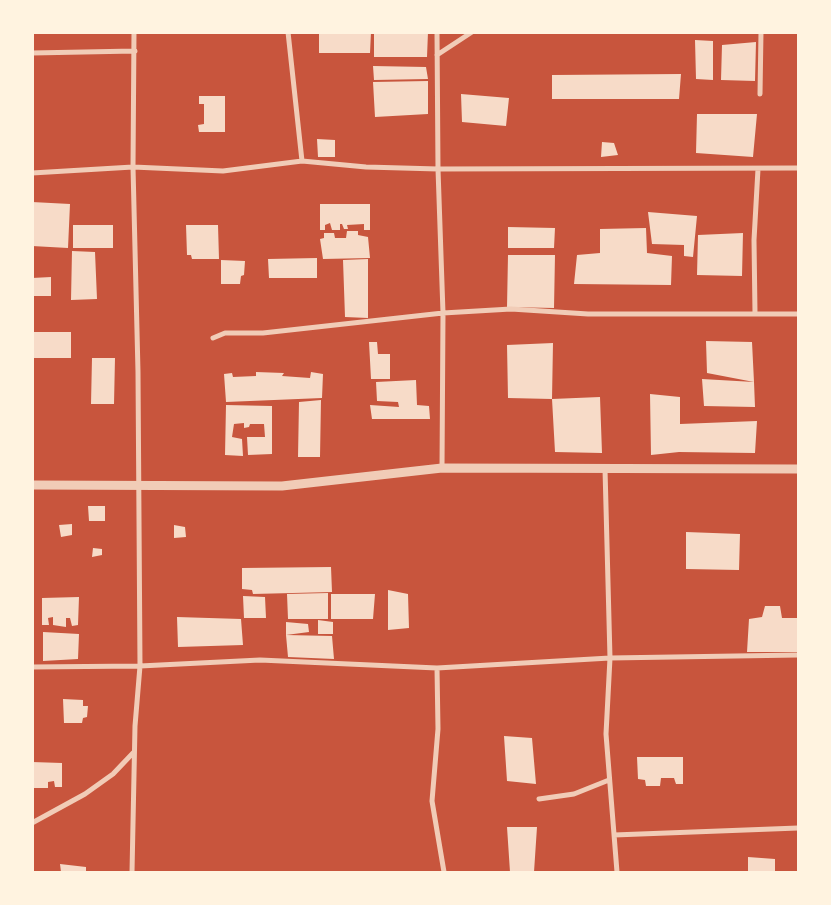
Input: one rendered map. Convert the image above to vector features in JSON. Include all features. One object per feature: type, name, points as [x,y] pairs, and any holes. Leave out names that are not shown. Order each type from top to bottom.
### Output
[{"type":"street","points":[[132,872],[134,753],[140,666],[133,167],[134,32]]},
{"type":"street","points":[[288,32],[302,161]]},
{"type":"street","points":[[437,32],[438,169],[443,313],[442,468]]},
{"type":"street","points":[[438,55],[472,32]]},
{"type":"street","points":[[760,94],[761,32]]},
{"type":"street","points":[[32,53],[135,51]]},
{"type":"street","points":[[32,173],[133,167],[222,171],[302,161],[366,167],[438,169],[798,168]]},
{"type":"street","points":[[756,313],[754,240],[758,168]]},
{"type":"street","points":[[213,338],[225,333],[263,333],[443,313],[511,309],[588,314],[798,314]]},
{"type":"street","points":[[32,485],[282,486],[442,468],[798,470]]},
{"type":"street","points":[[605,468],[610,658],[606,734],[617,872]]},
{"type":"street","points":[[32,667],[140,666],[260,660],[437,668],[610,658],[798,655]]},
{"type":"street","points":[[437,668],[438,728],[432,801],[444,872]]},
{"type":"street","points":[[32,823],[85,794],[113,774],[134,753]]},
{"type":"street","points":[[539,799],[580,792],[609,780]]},
{"type":"street","points":[[614,835],[798,828]]},
{"type":"building","points":[[319,32],[371,32],[370,53],[319,53]]},
{"type":"building","points":[[374,32],[428,32],[427,57],[374,57]]},
{"type":"building","points":[[695,40],[713,41],[713,80],[696,79]]},
{"type":"building","points":[[756,42],[755,81],[721,80],[722,45]]},
{"type":"building","points":[[373,66],[426,67],[428,79],[374,80]]},
{"type":"building","points":[[681,74],[679,99],[552,99],[552,75]]},
{"type":"building","points":[[428,81],[428,114],[375,117],[373,82]]},
{"type":"building","points":[[461,94],[509,98],[506,126],[462,122]]},
{"type":"building","points":[[199,96],[225,96],[225,132],[199,132],[198,125],[204,124],[204,104],[199,104]]},
{"type":"building","points":[[697,114],[757,114],[753,157],[696,153]]},
{"type":"building","points":[[317,139],[335,140],[335,157],[318,157]]},
{"type":"building","points":[[602,142],[614,143],[618,155],[601,157]]},
{"type":"building","points":[[32,202],[70,204],[68,248],[32,246]]},
{"type":"building","points":[[320,204],[370,204],[370,230],[364,230],[364,224],[347,225],[348,229],[344,229],[342,224],[340,224],[340,230],[332,230],[330,223],[325,225],[325,230],[320,230]]},
{"type":"building","points":[[648,212],[697,216],[693,257],[684,256],[684,245],[652,244]]},
{"type":"building","points":[[73,225],[113,225],[113,248],[73,248]]},
{"type":"building","points":[[186,225],[218,225],[219,259],[192,259],[191,255],[187,255]]},
{"type":"building","points":[[508,227],[555,228],[554,248],[508,248]]},
{"type":"building","points":[[646,228],[647,253],[672,256],[671,285],[574,284],[577,255],[600,253],[600,229]]},
{"type":"building","points":[[347,231],[358,231],[358,235],[368,237],[370,258],[323,259],[320,239],[324,238],[324,233],[334,233],[335,238],[346,238]]},
{"type":"building","points":[[743,233],[742,276],[697,275],[698,235]]},
{"type":"building","points":[[72,251],[95,252],[97,299],[71,300]]},
{"type":"building","points":[[508,255],[555,255],[554,308],[507,307]]},
{"type":"building","points":[[317,258],[317,278],[269,278],[268,259]]},
{"type":"building","points":[[368,259],[368,318],[345,317],[343,260]]},
{"type":"building","points":[[221,260],[245,261],[244,275],[241,276],[240,284],[221,284]]},
{"type":"building","points":[[51,277],[51,296],[32,296],[32,278]]},
{"type":"building","points":[[32,332],[71,332],[71,358],[32,358]]},
{"type":"building","points":[[706,341],[752,342],[754,382],[707,373]]},
{"type":"building","points":[[369,342],[377,342],[378,354],[390,354],[390,379],[371,379]]},
{"type":"building","points":[[553,343],[552,399],[508,398],[507,345]]},
{"type":"building","points":[[92,358],[115,358],[114,404],[91,404]]},
{"type":"building","points":[[256,372],[284,373],[282,376],[310,378],[311,372],[323,374],[322,398],[226,402],[224,374],[232,373],[233,377],[256,376]]},
{"type":"building","points":[[702,379],[754,382],[755,407],[704,406]]},
{"type":"building","points":[[416,380],[417,405],[429,406],[430,419],[372,419],[370,405],[399,407],[398,402],[377,401],[376,382]]},
{"type":"building","points":[[650,394],[680,397],[680,424],[757,421],[755,453],[679,452],[651,455]]},
{"type":"building","points":[[600,397],[602,453],[555,452],[552,399]]},
{"type":"building","points":[[321,400],[320,457],[298,457],[299,402]]},
{"type":"building","points":[[226,405],[272,406],[272,454],[248,455],[247,437],[265,437],[264,424],[250,424],[249,427],[244,428],[244,423],[234,424],[232,437],[242,439],[243,456],[225,455]]},
{"type":"building","points":[[88,506],[105,506],[105,521],[89,521]]},
{"type":"building","points":[[72,524],[72,535],[61,537],[59,525]]},
{"type":"building","points":[[174,525],[185,527],[186,537],[174,538]]},
{"type":"building","points":[[686,532],[740,534],[739,570],[686,569]]},
{"type":"building","points":[[93,548],[102,549],[102,555],[92,557]]},
{"type":"building","points":[[331,567],[332,592],[253,594],[252,590],[242,589],[242,568]]},
{"type":"building","points":[[388,590],[408,594],[409,628],[388,630]]},
{"type":"building","points":[[328,593],[328,619],[288,619],[287,594]]},
{"type":"building","points":[[331,594],[375,594],[373,619],[331,619]]},
{"type":"building","points":[[243,596],[265,597],[266,618],[244,618]]},
{"type":"building","points":[[79,597],[78,625],[72,626],[70,618],[66,618],[66,627],[53,625],[53,617],[48,618],[49,625],[42,625],[42,598]]},
{"type":"building","points":[[765,606],[780,606],[782,618],[798,618],[798,652],[747,652],[749,619],[762,617]]},
{"type":"building","points":[[177,617],[241,619],[243,645],[178,647]]},
{"type":"building","points":[[318,620],[333,622],[333,634],[318,634]]},
{"type":"building","points":[[286,622],[308,624],[309,632],[286,635]]},
{"type":"building","points":[[43,632],[79,634],[78,659],[43,661]]},
{"type":"building","points":[[286,635],[332,636],[334,659],[288,657]]},
{"type":"building","points":[[63,699],[83,700],[83,706],[88,706],[87,717],[83,718],[82,723],[64,723]]},
{"type":"building","points":[[504,736],[532,738],[536,784],[507,781]]},
{"type":"building","points":[[637,757],[683,757],[683,784],[676,784],[674,778],[661,778],[660,786],[646,786],[645,780],[638,779]]},
{"type":"building","points":[[32,762],[62,763],[62,787],[55,787],[54,781],[48,782],[48,788],[32,788]]},
{"type":"building","points":[[507,827],[537,827],[534,872],[510,872]]},
{"type":"building","points":[[748,857],[775,859],[775,872],[748,872]]},
{"type":"building","points":[[60,864],[86,867],[86,872],[61,872]]}]
